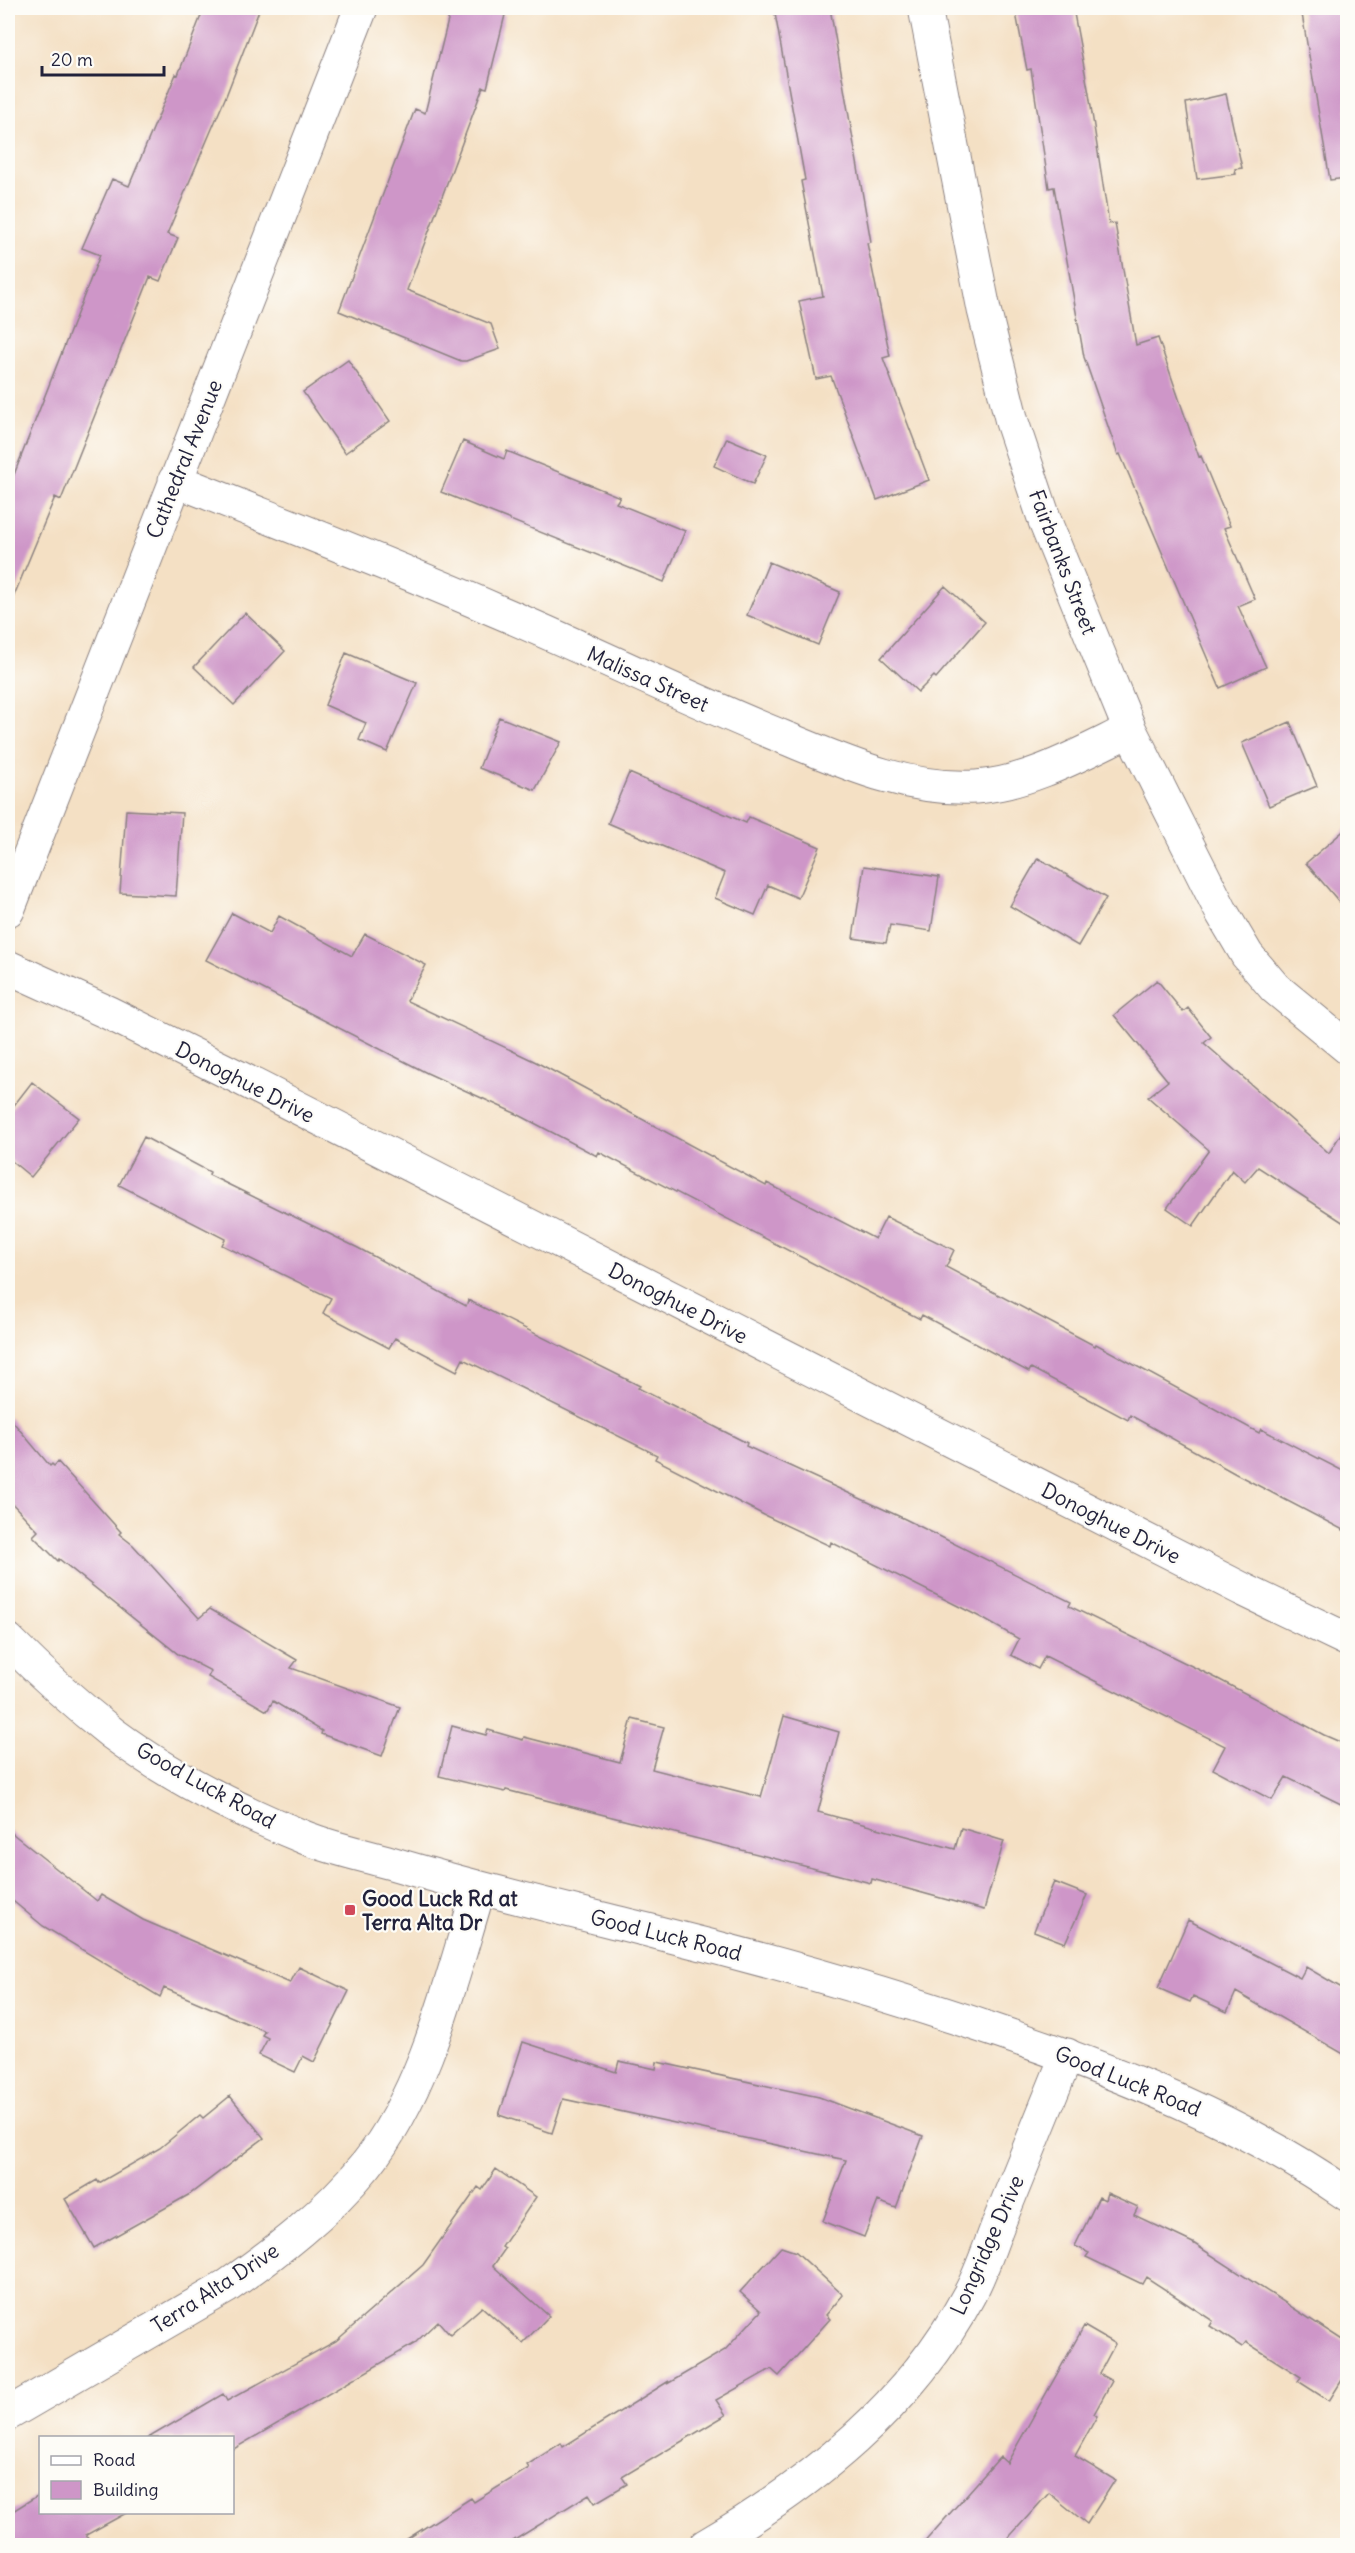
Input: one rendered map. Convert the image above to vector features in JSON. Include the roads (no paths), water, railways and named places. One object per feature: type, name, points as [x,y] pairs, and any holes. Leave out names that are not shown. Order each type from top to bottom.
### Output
[{"type":"street","name":"Cathedral Avenue","points":[[8,909],[360,8]]},
{"type":"street","name":"Fairbanks Street","points":[[925,8],[984,310],[1012,422],[1046,524],[1130,730],[1205,881],[1247,955],[1275,988],[1347,1048]]},
{"type":"street","name":"Malissa Street","points":[[175,480],[495,610],[722,712],[877,775],[976,787],[1017,778],[1066,760],[1130,730]]},
{"type":"street","name":"Donoghue Drive","points":[[8,967],[188,1052],[1242,1589],[1347,1640]]},
{"type":"street","name":"Good Luck Road","points":[[8,1640],[51,1683],[114,1734],[178,1775],[308,1839],[479,1889],[808,1971],[920,2005],[1067,2055],[1208,2114],[1311,2170],[1347,2195]]},
{"type":"street","name":"Terra Alta Drive","points":[[8,2414],[225,2287],[255,2267],[303,2228],[366,2165],[392,2128],[415,2079],[439,2017],[479,1889]]},
{"type":"street","name":"Longridge Drive","points":[[705,2546],[822,2467],[872,2425],[943,2340],[970,2294],[1067,2055]]},
{"type":"place","name":"Good Luck Rd at Terra Alta Dr","points":[[350,1910]]}]
